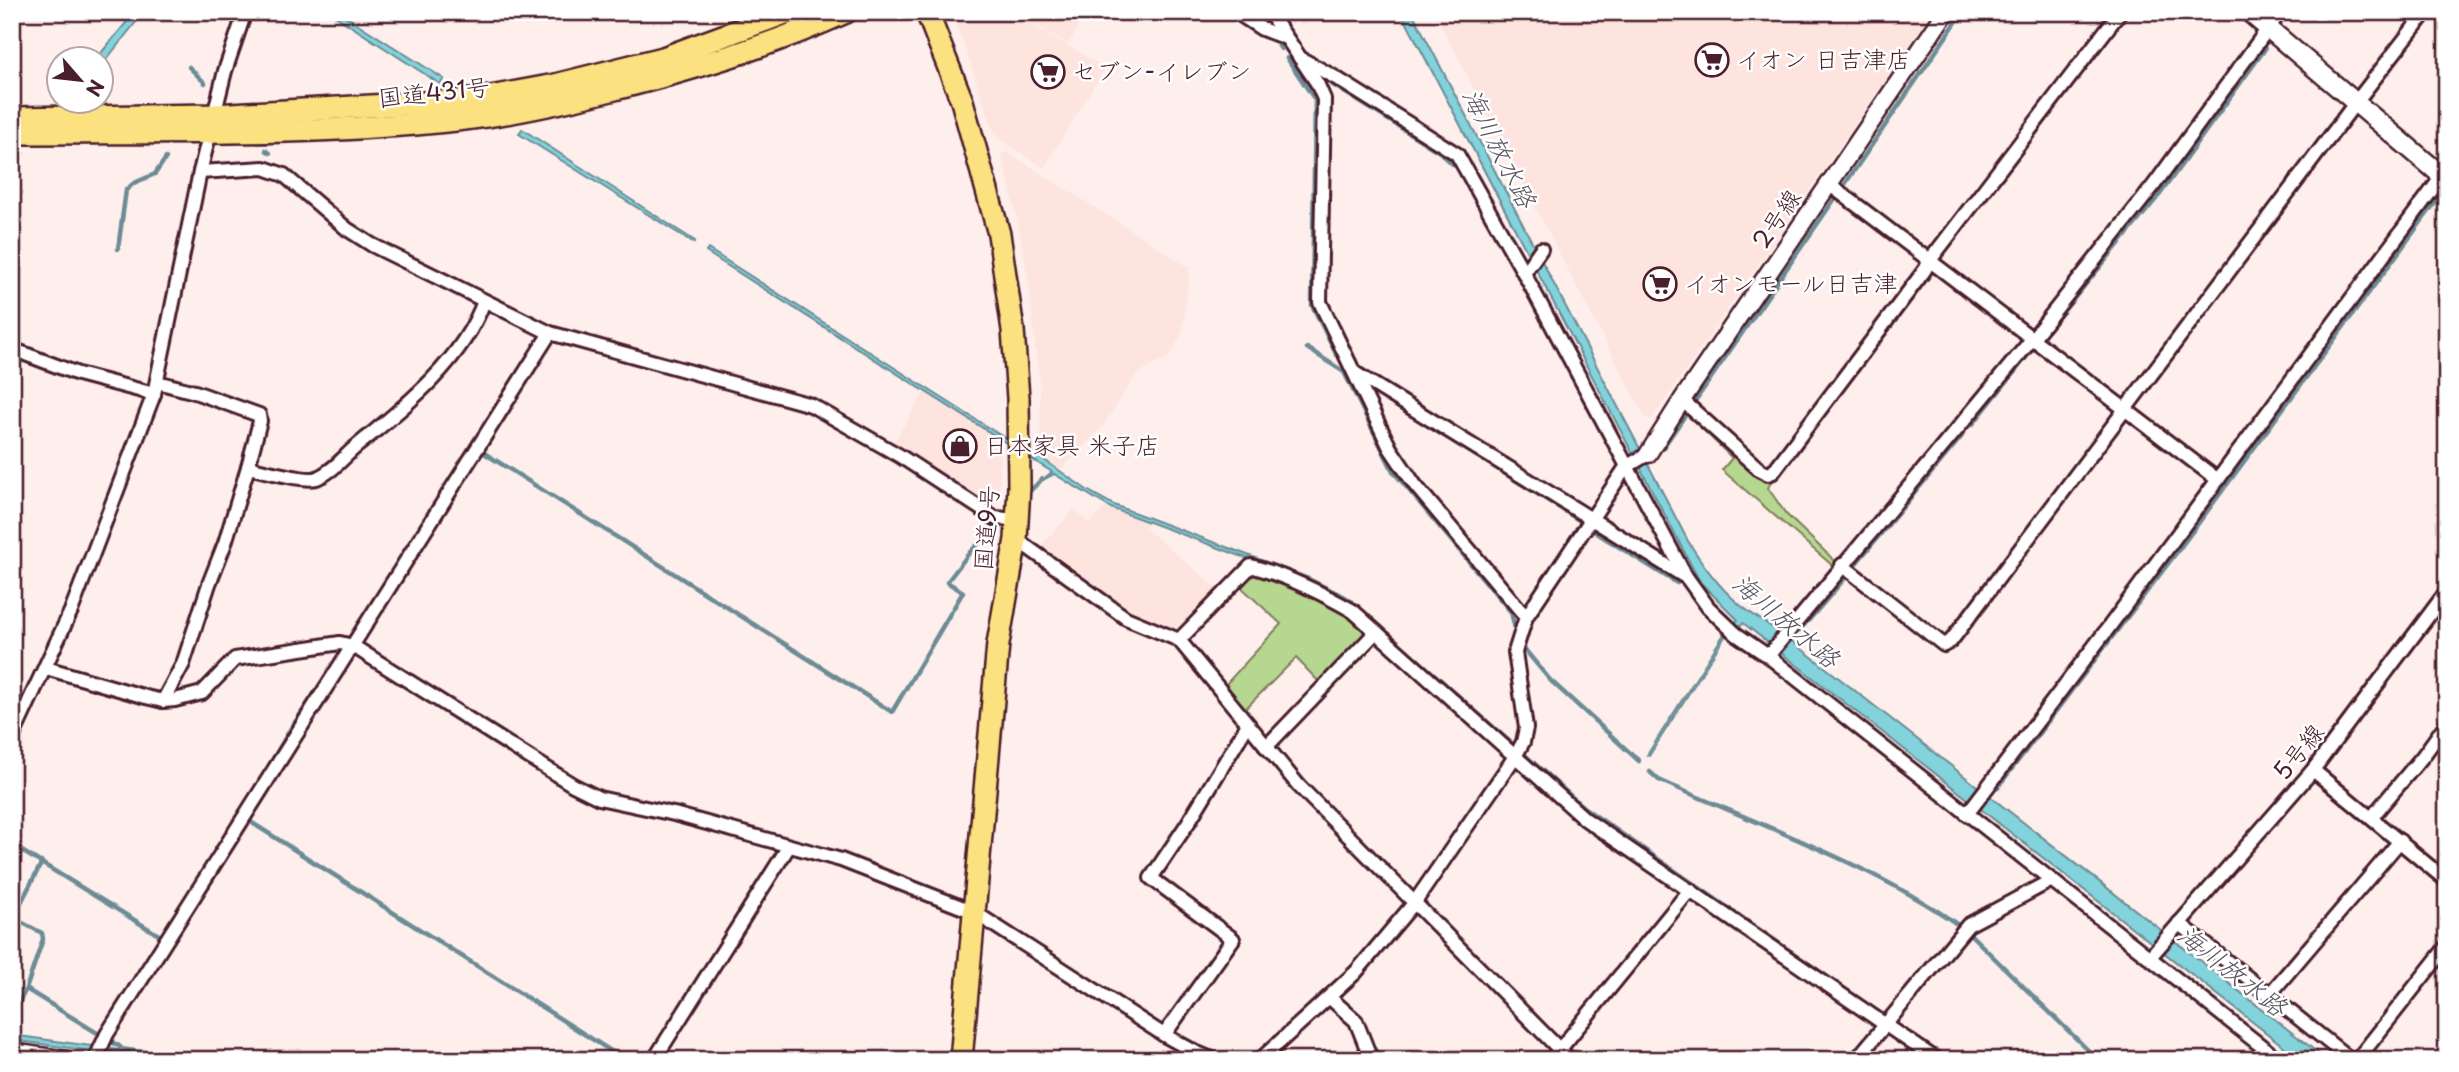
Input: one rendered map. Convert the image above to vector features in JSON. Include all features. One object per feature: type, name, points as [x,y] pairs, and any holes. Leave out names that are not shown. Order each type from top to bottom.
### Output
[{"type":"highway","name":"国道431号","points":[[12,133],[212,123],[474,100],[555,85],[663,58],[788,12]]},
{"type":"highway","name":"国道431号","points":[[12,118],[339,128],[457,120],[555,104],[683,72],[793,36],[846,12]]},
{"type":"highway","name":"国道9号","points":[[927,12],[962,101],[999,234],[1013,330],[1018,433],[1016,530],[998,644],[961,1060]]},
{"type":"main road","points":[[2249,12],[2445,176]]},
{"type":"street","points":[[12,738],[76,598],[155,388],[200,173],[225,71],[245,12]]},
{"type":"street","points":[[1236,12],[1262,29],[1286,38]]},
{"type":"street","points":[[1269,12],[1317,83],[1324,99],[1320,302],[1390,448],[1415,485],[1526,617]]},
{"type":"street","name":"2号線","points":[[1648,454],[1946,12]]},
{"type":"street","points":[[1682,400],[1760,470],[1768,474],[1773,472],[2120,12]]},
{"type":"street","points":[[1770,653],[2033,338],[2154,185],[2280,12]]},
{"type":"street","points":[[1842,565],[1944,645],[1951,642],[2426,12]]},
{"type":"street","points":[[1300,58],[1457,154],[1525,271],[1688,578],[1708,607],[1736,634],[1770,653],[2279,1060]]},
{"type":"street","points":[[200,173],[264,169],[284,175],[347,229],[372,245],[550,332],[811,405],[900,456],[1016,530],[1126,618],[1179,640],[1299,786],[1415,902],[1561,1057],[1690,890]]},
{"type":"street","points":[[1969,811],[2445,176]]},
{"type":"street","points":[[1829,184],[2218,480]]},
{"type":"street","points":[[1525,271],[1541,249]]},
{"type":"street","points":[[248,467],[314,480],[330,471],[356,446],[390,420],[446,363],[462,345],[477,320],[484,301]]},
{"type":"street","points":[[95,1060],[107,1034],[550,332]]},
{"type":"street","points":[[12,349],[78,374],[155,388],[195,392],[259,415],[260,421],[248,467],[225,543],[183,664],[163,701]]},
{"type":"street","points":[[1354,373],[1591,521],[1688,578]]},
{"type":"street","points":[[1260,1060],[1356,972],[1415,902],[1516,755],[1526,728],[1515,652],[1526,617],[1629,464],[1648,454]]},
{"type":"street","points":[[1179,640],[1251,566],[1273,572],[1323,594],[1353,611],[1585,819],[1937,1060]]},
{"type":"street","name":"5号線","points":[[2151,955],[2313,770],[2447,591]]},
{"type":"street","points":[[1266,747],[1376,632]]},
{"type":"street","points":[[46,668],[163,701],[190,697],[202,692],[235,659],[340,642],[353,646],[573,785],[598,798],[674,814],[841,860],[974,912],[1164,1035],[1214,1060]]},
{"type":"street","points":[[2372,817],[2447,723]]},
{"type":"street","points":[[1164,1035],[1233,939],[1151,878],[1248,724]]},
{"type":"street","points":[[2313,770],[2447,881]]},
{"type":"street","points":[[2269,995],[2400,841]]},
{"type":"street","points":[[654,1060],[789,846]]},
{"type":"street","points":[[1856,1060],[1968,925],[2052,880]]},
{"type":"street","points":[[2176,927],[2269,995],[2351,1060]]},
{"type":"street","points":[[2357,1060],[2447,946]]},
{"type":"street","points":[[1329,997],[1356,1021],[1369,1054],[1375,1060]]},
{"type":"street","points":[[12,1052],[65,1060]]},
{"type":"shaded area","points":[[952,12],[1010,12],[1105,68],[1044,168],[996,137]]},
{"type":"shaded area","points":[[1014,12],[1088,12],[1068,44]]},
{"type":"shaded area","name":"イオンモール日吉津","points":[[1434,12],[1932,12],[1652,419],[1645,418]]},
{"type":"shaded area","points":[[1001,153],[1009,153],[1190,268],[1182,333],[1170,356],[1137,374],[1102,427],[1060,471],[1041,456],[1040,391],[1028,277]]},
{"type":"shaded area","points":[[925,391],[1001,439],[999,500],[984,501],[892,445]]},
{"type":"shaded area","points":[[1106,507],[1147,522],[1145,528],[1218,589],[1179,627],[1169,630],[1132,613],[1040,547],[1074,509],[1089,523]]},
{"type":"green space","points":[[1687,409],[1775,474],[1768,488],[1786,514],[1836,562],[1833,566],[1722,470],[1732,458],[1685,412]]},
{"type":"green space","points":[[1258,574],[1327,602],[1363,628],[1363,637],[1320,683],[1296,658],[1245,709],[1226,684],[1281,624],[1239,585],[1248,576]]},
{"type":"water","points":[[135,12],[144,12],[116,47],[107,46]]},
{"type":"water","points":[[329,12],[339,12],[444,79],[440,84]]},
{"type":"water","points":[[1401,12],[1412,12],[1688,541],[1718,583],[1740,605],[1789,639],[2327,1060],[2301,1060],[1743,623],[1737,628],[1733,624],[1738,620],[1703,585],[1697,586],[1695,582],[1699,580]]},
{"type":"water","points":[[1329,81],[1441,153],[1453,164],[1329,84]]},
{"type":"water","points":[[522,129],[695,241],[694,243],[519,134]]},
{"type":"water","points":[[708,249],[1114,505],[1309,578],[1346,596],[1584,806],[1949,1060],[1944,1060],[1581,812],[1509,745],[1308,581],[1111,508],[1054,474],[1039,482],[1052,472],[706,252]]},
{"type":"water","points":[[1724,634],[1726,635],[1649,756],[1647,755]]},
{"type":"water","points":[[12,1035],[92,1046],[91,1051],[12,1040]]},
{"type":"water","points":[[123,1048],[204,1060],[148,1060],[110,1054],[111,1049],[131,1052]]},
{"type":"waterway","points":[[1255,12],[1265,26]]},
{"type":"waterway","points":[[1845,184],[1963,12]]},
{"type":"waterway","points":[[1938,261],[2128,12]]},
{"type":"waterway","points":[[2289,19],[2294,12]]},
{"type":"waterway","points":[[1272,36],[1281,49]]},
{"type":"waterway","points":[[2043,336],[2161,193],[2265,49]]},
{"type":"waterway","points":[[1287,58],[1315,100],[1312,305],[1336,354]]},
{"type":"waterway","points":[[189,67],[205,83]]},
{"type":"waterway","points":[[266,150],[270,153]]},
{"type":"waterway","points":[[12,151],[22,154]]},
{"type":"waterway","points":[[118,249],[126,190],[134,183],[155,174],[166,158]]},
{"type":"waterway","points":[[1693,404],[1836,197]]},
{"type":"waterway","points":[[1998,787],[2180,548],[2438,199]]},
{"type":"waterway","points":[[1775,479],[1931,273]]},
{"type":"waterway","points":[[1307,348],[1344,372],[1393,471],[1511,612],[1516,633]]},
{"type":"waterway","points":[[1972,425],[2032,350]]},
{"type":"waterway","points":[[1662,449],[1688,411]]},
{"type":"waterway","points":[[1435,430],[1582,522]]},
{"type":"waterway","points":[[1853,567],[1962,436]]},
{"type":"waterway","points":[[481,451],[892,712],[963,592],[947,582],[970,552],[1001,521]]},
{"type":"waterway","points":[[1026,495],[1042,479]]},
{"type":"waterway","points":[[1592,530],[1677,583]]},
{"type":"waterway","name":"海川放水路","points":[[1808,621],[1846,577]]},
{"type":"waterway","name":"海川放水路","points":[[1799,631],[1805,624]]},
{"type":"waterway","points":[[1521,645],[1550,680],[1639,761]]},
{"type":"waterway","points":[[266,771],[329,672]]},
{"type":"waterway","points":[[1650,772],[1659,780],[1853,865],[1891,884],[1961,927]]},
{"type":"waterway","points":[[246,819],[625,1060]]},
{"type":"waterway","points":[[12,845],[162,937],[165,933]]},
{"type":"waterway","points":[[12,1016],[26,989],[43,939],[42,933],[13,918],[42,862]]},
{"type":"waterway","points":[[1969,933],[2098,1060]]},
{"type":"waterway","points":[[26,989],[120,1047]]},
{"type":"place","name":"イオン 日吉津店","points":[[1712,60]]},
{"type":"place","name":"セブン-イレブン","points":[[1048,72]]},
{"type":"place","name":"イオンモール日吉津","points":[[1660,284]]},
{"type":"place","name":"日本家具 米子店","points":[[960,446]]}]
